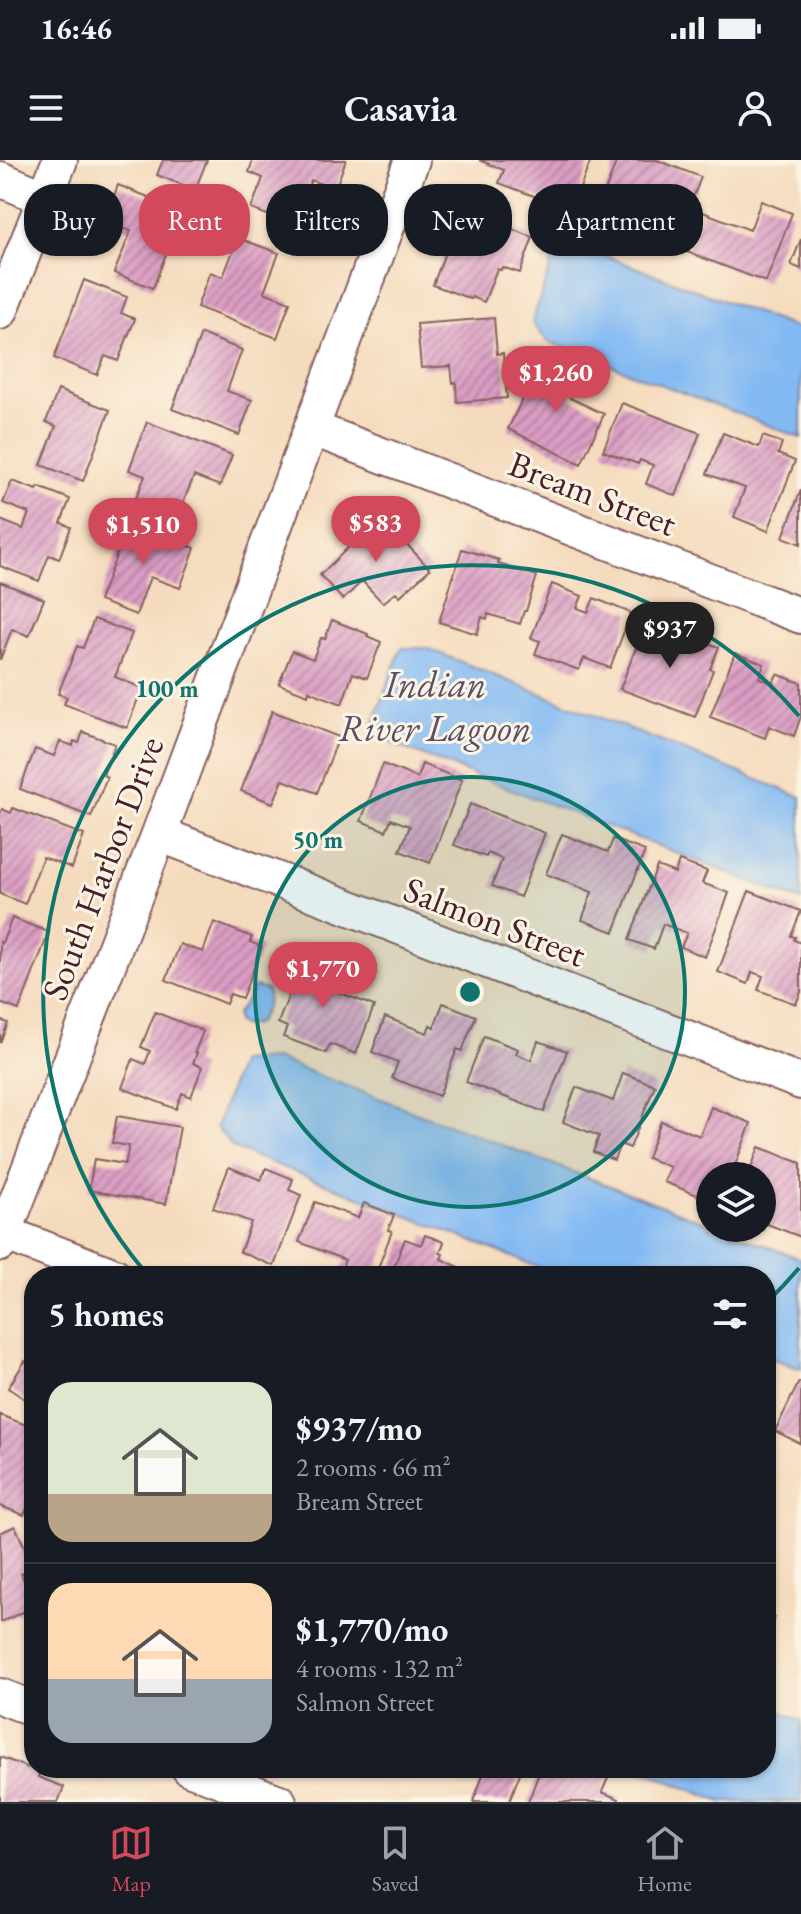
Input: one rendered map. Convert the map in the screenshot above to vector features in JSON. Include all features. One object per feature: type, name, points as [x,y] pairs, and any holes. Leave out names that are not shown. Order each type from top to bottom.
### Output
[{"type":"street","points":[[51,184],[60,160]]},
{"type":"street","name":"South Harbor Drive","points":[[2,1239],[159,834],[412,160]]},
{"type":"street","points":[[0,179],[24,189]]},
{"type":"street","points":[[0,312],[24,251]]},
{"type":"street","name":"Bream Street","points":[[311,428],[801,616]]},
{"type":"street","name":"Salmon Street","points":[[159,834],[801,1082]]},
{"type":"street","points":[[2,1239],[84,1266]]},
{"type":"street","points":[[0,1696],[24,1705]]},
{"type":"street","points":[[215,1778],[279,1802]]},
{"type":"water","points":[[554,256],[606,256],[801,330],[801,438],[547,341],[532,322]]},
{"type":"water","name":"Indian River Lagoon","points":[[401,648],[426,648],[801,797],[801,901],[393,744],[374,722]]},
{"type":"water","points":[[256,987],[267,990],[266,1007],[258,1023],[242,1025],[237,1022],[236,1015]]},
{"type":"water","points":[[276,1059],[696,1219],[696,1242],[757,1242],[801,1259],[801,1369],[776,1360],[776,1266],[535,1266],[233,1148],[216,1127],[240,1061]]},
{"type":"water","points":[[776,1710],[801,1720],[801,1802],[722,1802],[661,1778],[776,1778]]},
{"type":"building","points":[[163,160],[207,160],[197,184],[180,184],[157,175]]},
{"type":"building","points":[[253,160],[346,160],[337,184],[311,180],[309,184],[266,184],[266,215],[251,209],[263,178],[249,172]]},
{"type":"building","points":[[479,160],[591,160],[582,184],[528,184],[528,194],[512,188],[512,184],[499,183],[504,170]]},
{"type":"building","points":[[617,160],[657,160],[701,177],[698,184],[608,184]]},
{"type":"building","points":[[123,187],[139,193],[139,256],[165,256],[153,288],[114,273],[131,231],[123,228]]},
{"type":"building","points":[[761,201],[792,213],[766,282],[698,256],[703,256],[703,212],[750,230]]},
{"type":"building","points":[[512,229],[528,235],[528,251],[520,273],[502,267],[501,270],[497,269],[484,302],[433,285],[444,256],[512,256]]},
{"type":"building","points":[[801,239],[801,269],[791,265]]},
{"type":"building","points":[[250,242],[266,248],[266,256],[278,256],[264,292],[290,302],[277,338],[197,307],[210,272],[223,277],[231,256],[250,256]]},
{"type":"building","points":[[84,280],[127,297],[121,313],[135,319],[118,361],[105,356],[97,375],[54,358]]},
{"type":"building","points":[[494,318],[497,354],[503,353],[507,398],[457,402],[451,366],[421,368],[417,324]]},
{"type":"building","points":[[201,334],[242,350],[227,391],[252,400],[239,435],[172,409]]},
{"type":"building","points":[[541,359],[576,376],[568,392],[572,394],[570,398],[604,414],[581,464],[508,429]]},
{"type":"building","points":[[58,390],[110,410],[83,481],[41,465],[56,426],[46,422]]},
{"type":"building","points":[[622,403],[700,433],[676,496],[646,484],[653,465],[640,460],[638,464],[603,451]]},
{"type":"building","points":[[147,422],[232,455],[220,486],[194,476],[172,520],[133,505],[145,476],[129,470]]},
{"type":"building","points":[[723,433],[759,447],[763,436],[782,443],[778,454],[795,461],[768,531],[734,517],[745,488],[707,474]]},
{"type":"building","points":[[12,481],[70,499],[61,523],[71,527],[59,559],[49,555],[39,581],[0,566],[0,520],[23,529],[29,513],[3,503]]},
{"type":"building","points":[[801,490],[801,544],[783,537]]},
{"type":"building","points":[[379,515],[430,569],[400,596],[396,592],[383,603],[362,581],[343,600],[320,575],[352,544],[349,542]]},
{"type":"building","points":[[129,523],[195,548],[180,588],[150,577],[136,615],[99,601],[118,551],[107,547],[114,528],[125,532]]},
{"type":"building","points":[[462,549],[537,576],[520,624],[488,614],[487,619],[482,617],[477,634],[439,622]]},
{"type":"building","points":[[0,582],[44,599],[29,636],[12,629],[0,660]]},
{"type":"building","points":[[552,584],[582,596],[577,608],[588,612],[594,598],[631,613],[610,668],[584,658],[579,670],[535,654],[540,641],[531,638]]},
{"type":"building","points":[[94,619],[132,633],[115,677],[142,688],[127,728],[64,704],[67,697],[58,694],[77,646],[83,648]]},
{"type":"building","points":[[332,620],[381,642],[367,678],[353,673],[342,704],[309,691],[308,695],[279,684],[292,651],[313,659]]},
{"type":"building","points":[[646,622],[677,634],[667,660],[673,663],[684,634],[719,647],[695,717],[620,689]]},
{"type":"building","points":[[735,653],[764,664],[759,678],[773,683],[777,674],[801,683],[801,716],[794,736],[769,726],[765,738],[710,717]]},
{"type":"building","points":[[272,711],[339,737],[317,793],[283,780],[273,803],[241,791]]},
{"type":"building","points":[[83,732],[115,744],[103,775],[107,777],[91,817],[20,789],[35,749],[54,756],[60,741],[73,746],[74,741],[79,743]]},
{"type":"building","points":[[383,764],[417,778],[422,764],[462,780],[430,863],[400,851],[410,826],[391,819],[386,831],[361,821]]},
{"type":"building","points":[[470,804],[545,833],[520,897],[492,886],[502,859],[488,853],[486,857],[454,845]]},
{"type":"building","points":[[13,808],[84,835],[72,868],[43,857],[25,904],[0,894],[0,814],[2,809],[11,813]]},
{"type":"building","points":[[562,834],[608,852],[613,839],[645,851],[614,932],[582,920],[592,892],[546,874]]},
{"type":"building","points":[[679,861],[707,871],[702,883],[729,893],[705,957],[681,947],[687,933],[663,924],[654,949],[629,940],[657,866],[675,873]]},
{"type":"building","points":[[749,891],[801,911],[791,936],[801,943],[801,992],[796,1004],[758,990],[763,976],[752,972],[748,984],[718,972]]},
{"type":"building","points":[[12,918],[49,932],[19,1010],[0,1003],[0,942]]},
{"type":"building","points":[[214,922],[252,937],[250,942],[262,947],[242,998],[230,994],[226,1004],[166,980],[180,944],[203,952]]},
{"type":"building","points":[[306,951],[338,963],[328,988],[374,1006],[356,1054],[330,1044],[326,1053],[283,1037],[287,1027],[278,1023]]},
{"type":"building","points":[[443,1003],[476,1016],[462,1051],[457,1049],[439,1096],[392,1078],[398,1062],[372,1052],[385,1017],[427,1033],[430,1025],[434,1027]]},
{"type":"building","points":[[155,1012],[203,1031],[193,1063],[202,1067],[191,1097],[182,1093],[176,1109],[122,1088],[133,1059],[145,1064],[150,1051],[141,1047]]},
{"type":"building","points":[[0,1020],[8,1023],[0,1043]]},
{"type":"building","points":[[484,1036],[518,1049],[516,1054],[531,1060],[538,1041],[567,1051],[544,1112],[466,1082]]},
{"type":"building","points":[[623,1073],[655,1085],[630,1148],[620,1144],[614,1160],[593,1152],[599,1136],[563,1122],[576,1087],[613,1101]]},
{"type":"building","points":[[711,1107],[751,1123],[736,1162],[696,1162],[696,1195],[664,1182],[670,1167],[647,1158],[661,1121],[700,1136]]},
{"type":"building","points":[[117,1116],[180,1127],[166,1204],[89,1190],[94,1159],[125,1164],[129,1146],[112,1143]]},
{"type":"building","points":[[759,1147],[801,1163],[801,1237],[776,1227],[776,1162],[753,1162]]},
{"type":"building","points":[[229,1167],[261,1180],[266,1168],[293,1179],[289,1190],[301,1195],[274,1266],[240,1252],[251,1222],[213,1208]]},
{"type":"building","points":[[315,1202],[358,1218],[364,1203],[394,1215],[388,1230],[392,1231],[379,1266],[343,1266],[345,1260],[299,1242]]},
{"type":"building","points":[[425,1235],[444,1242],[441,1259],[457,1266],[394,1266],[405,1239],[421,1245]]},
{"type":"building","points":[[24,1363],[24,1398],[8,1388]]},
{"type":"building","points":[[799,1382],[801,1383],[801,1444],[776,1429]]},
{"type":"building","points":[[0,1415],[24,1424],[24,1515],[0,1506]]},
{"type":"building","points":[[15,1526],[24,1545],[24,1572],[21,1574],[24,1581],[24,1612],[1,1622],[0,1533]]},
{"type":"building","points":[[0,1757],[24,1766],[24,1778],[41,1778],[64,1787],[58,1802],[0,1802]]},
{"type":"building","points":[[482,1778],[518,1778],[509,1802],[473,1802]]},
{"type":"building","points":[[537,1778],[608,1778],[602,1792],[619,1799],[618,1802],[528,1802]]}]
